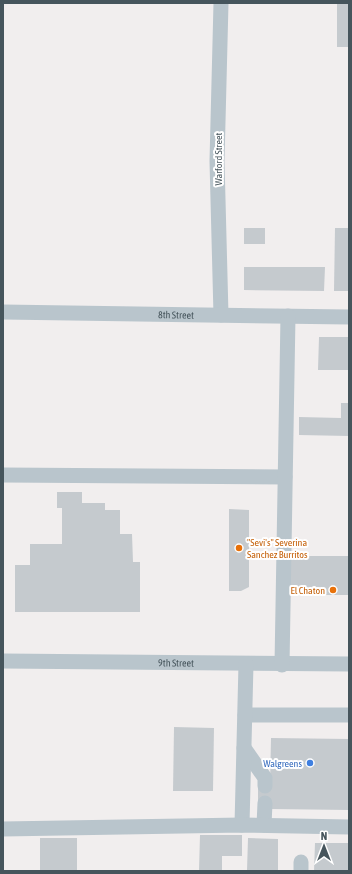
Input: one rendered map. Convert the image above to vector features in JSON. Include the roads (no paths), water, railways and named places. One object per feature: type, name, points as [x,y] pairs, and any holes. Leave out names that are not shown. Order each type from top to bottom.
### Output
[{"type":"street","name":"Warford Street","points":[[221,3],[217,161],[221,315]]},
{"type":"street","name":"8th Street","points":[[3,312],[349,316]]},
{"type":"street","points":[[282,665],[288,316]]},
{"type":"street","points":[[3,475],[285,477]]},
{"type":"street","name":"9th Street","points":[[3,661],[282,665],[349,664]]},
{"type":"street","points":[[242,825],[246,664]]},
{"type":"street","points":[[245,714],[349,715]]},
{"type":"street","points":[[244,748],[265,778],[265,786]]},
{"type":"street","points":[[264,825],[265,803]]},
{"type":"street","points":[[3,829],[242,825],[349,827]]},
{"type":"place","name":"\"Sevi's\" Severina Sanchez Burritos","points":[[239,548]]},
{"type":"place","name":"El Chaton","points":[[333,590]]},
{"type":"place","name":"Walgreens","points":[[310,763]]}]
